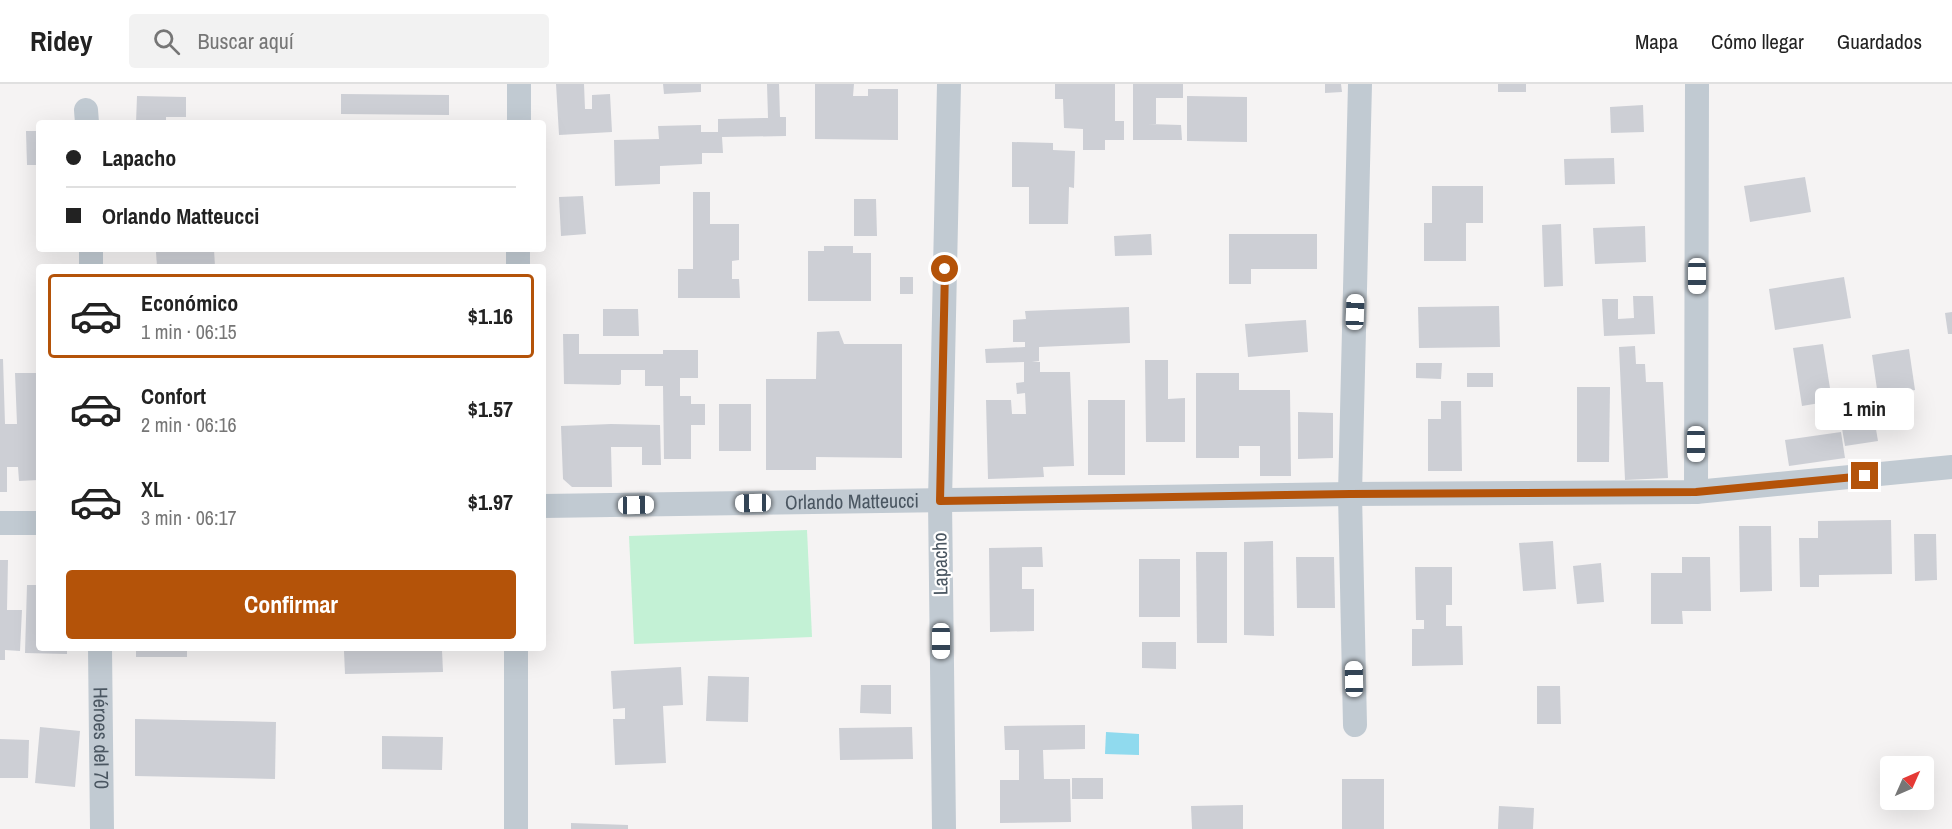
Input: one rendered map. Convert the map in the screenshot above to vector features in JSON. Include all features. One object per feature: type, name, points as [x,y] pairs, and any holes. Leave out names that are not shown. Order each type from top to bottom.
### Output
[{"type":"street","points":[[519,84],[519,120]]},
{"type":"street","name":"Lapacho","points":[[944,829],[940,501],[949,84]]},
{"type":"street","points":[[1355,725],[1350,494],[1360,84]]},
{"type":"street","points":[[1696,492],[1697,84]]},
{"type":"street","name":"Orlando Matteucci","points":[[546,506],[1350,494],[1696,492],[1952,467]]},
{"type":"street","points":[[0,523],[36,523]]},
{"type":"street","name":"Héroes del 70","points":[[100,651],[102,829]]},
{"type":"street","points":[[516,651],[516,829]]},
{"type":"green space","points":[[807,530],[812,637],[634,644],[629,536]]},
{"type":"water","points":[[1106,732],[1139,734],[1139,755],[1105,754]]},
{"type":"building","points":[[556,84],[584,84],[585,109],[592,109],[592,95],[610,94],[612,132],[559,135]]},
{"type":"building","points":[[663,84],[701,84],[701,92],[664,94]]},
{"type":"building","points":[[767,84],[779,84],[780,117],[786,117],[786,136],[722,137],[723,153],[702,153],[702,164],[660,166],[660,184],[615,186],[614,140],[659,139],[658,126],[701,125],[701,132],[718,132],[718,119],[768,118]]},
{"type":"building","points":[[815,84],[854,84],[853,96],[868,96],[868,89],[898,89],[898,140],[815,139]]},
{"type":"building","points":[[1055,84],[1115,84],[1115,121],[1124,121],[1124,140],[1105,140],[1105,150],[1083,150],[1083,129],[1064,128],[1063,99],[1055,99]]},
{"type":"building","points":[[1133,84],[1183,84],[1183,98],[1156,98],[1156,124],[1148,124],[1181,125],[1182,140],[1133,140]]},
{"type":"building","points":[[1325,84],[1341,84],[1342,92],[1325,93]]},
{"type":"building","points":[[1498,84],[1526,84],[1526,92],[1498,92]]},
{"type":"building","points":[[341,94],[449,95],[449,115],[341,114]]},
{"type":"building","points":[[137,96],[186,97],[186,117],[136,120]]},
{"type":"building","points":[[1187,96],[1247,97],[1247,142],[1187,141]]},
{"type":"building","points":[[1643,105],[1644,132],[1611,133],[1610,107]]},
{"type":"building","points":[[26,131],[36,131],[36,165],[27,165]]},
{"type":"building","points":[[1012,142],[1053,143],[1053,150],[1075,151],[1074,188],[1069,187],[1068,224],[1029,224],[1029,187],[1012,187]]},
{"type":"building","points":[[1614,158],[1615,184],[1565,185],[1564,159]]},
{"type":"building","points":[[1805,177],[1811,212],[1750,222],[1744,186]]},
{"type":"building","points":[[1432,186],[1483,186],[1483,223],[1466,223],[1466,261],[1424,261],[1424,223],[1432,223]]},
{"type":"building","points":[[693,192],[710,192],[710,224],[739,224],[739,260],[732,261],[732,279],[739,279],[740,298],[678,298],[678,269],[693,269]]},
{"type":"building","points":[[583,196],[586,234],[561,236],[559,197]]},
{"type":"building","points":[[854,199],[876,199],[877,236],[854,236]]},
{"type":"building","points":[[1561,224],[1563,286],[1544,287],[1542,225]]},
{"type":"building","points":[[1645,226],[1646,262],[1595,264],[1593,228]]},
{"type":"building","points":[[1151,234],[1152,255],[1115,256],[1114,236]]},
{"type":"building","points":[[1229,234],[1317,234],[1317,269],[1251,269],[1251,284],[1229,284]]},
{"type":"building","points":[[824,246],[853,246],[853,253],[871,253],[871,301],[808,301],[808,251],[824,251]]},
{"type":"building","points":[[156,252],[214,252],[215,264],[157,264]]},
{"type":"building","points":[[900,277],[913,277],[913,294],[900,294]]},
{"type":"building","points":[[1844,277],[1851,318],[1775,330],[1769,289]]},
{"type":"building","points":[[1633,296],[1653,296],[1655,334],[1604,336],[1602,299],[1618,299],[1618,319],[1634,318]]},
{"type":"building","points":[[1499,306],[1500,347],[1419,348],[1418,307]]},
{"type":"building","points":[[1129,307],[1130,343],[1039,347],[1039,361],[1032,362],[1040,362],[1040,372],[1070,372],[1074,466],[1043,467],[1044,477],[988,479],[986,400],[1011,400],[1012,414],[1026,414],[1025,393],[1017,394],[1016,383],[1024,382],[1024,362],[986,363],[985,349],[1025,347],[1025,342],[1013,342],[1013,320],[1026,319],[1025,311]]},
{"type":"building","points":[[603,309],[638,309],[639,336],[603,336]]},
{"type":"building","points":[[1952,312],[1952,334],[1948,334],[1945,313]]},
{"type":"building","points":[[1306,320],[1308,352],[1248,357],[1245,324]]},
{"type":"building","points":[[839,331],[844,344],[902,344],[902,458],[816,457],[816,470],[766,470],[766,379],[816,379],[817,332]]},
{"type":"building","points":[[563,334],[579,334],[579,354],[663,354],[663,350],[698,350],[698,378],[680,378],[680,396],[691,396],[691,404],[705,404],[705,425],[691,425],[691,459],[664,459],[663,386],[645,386],[645,370],[621,370],[621,384],[619,385],[564,384]]},
{"type":"building","points":[[1823,344],[1832,401],[1802,406],[1793,348]]},
{"type":"building","points":[[1635,346],[1636,364],[1645,364],[1646,382],[1663,382],[1668,478],[1625,480],[1619,347]]},
{"type":"building","points":[[1909,349],[1915,390],[1878,396],[1872,355]]},
{"type":"building","points":[[0,359],[3,359],[5,424],[17,424],[15,373],[36,373],[36,480],[19,481],[18,467],[7,467],[7,492],[0,492]]},
{"type":"building","points":[[1145,360],[1168,360],[1168,399],[1185,398],[1185,442],[1146,442]]},
{"type":"building","points":[[1416,363],[1442,363],[1441,379],[1416,378]]},
{"type":"building","points":[[1196,373],[1239,373],[1239,390],[1290,390],[1291,476],[1260,476],[1260,446],[1239,446],[1239,458],[1196,458]]},
{"type":"building","points":[[1467,373],[1493,373],[1493,387],[1467,387]]},
{"type":"building","points":[[1577,387],[1610,387],[1609,462],[1577,462]]},
{"type":"building","points":[[1088,400],[1125,400],[1125,475],[1088,475]]},
{"type":"building","points":[[1441,401],[1461,401],[1462,471],[1428,471],[1428,419],[1441,419]]},
{"type":"building","points":[[719,404],[751,404],[751,451],[719,451]]},
{"type":"building","points":[[1872,406],[1878,441],[1845,446],[1839,411]]},
{"type":"building","points":[[1298,412],[1333,413],[1333,458],[1298,459]]},
{"type":"building","points":[[660,425],[661,465],[642,465],[642,447],[611,447],[612,487],[572,487],[563,479],[561,426]]},
{"type":"building","points":[[1841,432],[1845,458],[1789,466],[1785,440]]},
{"type":"building","points":[[1891,520],[1892,574],[1819,575],[1819,587],[1800,587],[1799,538],[1818,538],[1818,521]]},
{"type":"building","points":[[1739,526],[1771,526],[1772,591],[1740,592]]},
{"type":"building","points":[[1914,534],[1936,534],[1937,580],[1915,581]]},
{"type":"building","points":[[1273,541],[1274,636],[1244,635],[1244,542]]},
{"type":"building","points":[[1553,541],[1556,589],[1523,591],[1519,543]]},
{"type":"building","points":[[1042,547],[1043,567],[1022,567],[1022,589],[1034,589],[1034,631],[990,632],[989,548]]},
{"type":"building","points":[[1196,552],[1227,552],[1227,643],[1197,643]]},
{"type":"building","points":[[1296,557],[1334,557],[1335,608],[1297,608]]},
{"type":"building","points":[[1682,557],[1710,557],[1711,611],[1682,611],[1683,624],[1651,624],[1651,573],[1682,573]]},
{"type":"building","points":[[1139,559],[1180,559],[1180,617],[1139,617]]},
{"type":"building","points":[[0,560],[8,560],[7,610],[22,610],[20,651],[5,650],[5,660],[0,660]]},
{"type":"building","points":[[1601,563],[1604,602],[1577,604],[1573,566]]},
{"type":"building","points":[[1415,567],[1452,567],[1452,605],[1446,605],[1446,626],[1462,626],[1463,665],[1412,666],[1412,629],[1424,629],[1424,620],[1416,620]]},
{"type":"building","points":[[27,585],[36,585],[36,651],[67,651],[67,654],[25,653]]},
{"type":"building","points":[[1142,642],[1176,642],[1176,669],[1142,668]]},
{"type":"building","points":[[136,651],[187,651],[187,657],[136,657]]},
{"type":"building","points":[[344,651],[442,651],[443,672],[345,674]]},
{"type":"building","points":[[681,667],[683,705],[663,706],[666,763],[615,765],[613,719],[625,719],[625,708],[613,709],[611,671]]},
{"type":"building","points":[[708,676],[749,677],[748,722],[706,721]]},
{"type":"building","points":[[861,685],[891,685],[891,714],[860,713]]},
{"type":"building","points":[[1537,686],[1560,686],[1561,724],[1537,724]]},
{"type":"building","points":[[135,719],[276,722],[275,779],[135,776]]},
{"type":"building","points":[[1085,725],[1085,749],[1043,750],[1044,779],[1070,779],[1071,822],[1000,823],[1000,780],[1019,780],[1019,750],[1005,750],[1004,726]]},
{"type":"building","points":[[40,727],[80,731],[75,787],[35,783]]},
{"type":"building","points":[[912,727],[913,759],[840,760],[839,728]]},
{"type":"building","points":[[382,736],[443,737],[442,770],[382,769]]},
{"type":"building","points":[[0,739],[29,740],[28,778],[0,778]]},
{"type":"building","points":[[1072,778],[1103,778],[1103,799],[1072,799]]},
{"type":"building","points":[[1342,779],[1384,779],[1384,829],[1342,829]]},
{"type":"building","points":[[1243,805],[1243,829],[1192,829],[1191,806]]},
{"type":"building","points":[[1499,806],[1534,808],[1533,829],[1498,829]]},
{"type":"building","points":[[571,823],[628,825],[628,829],[571,829]]},
{"type":"route","points":[[945,269],[940,501],[1350,494],[1696,492],[1865,476]]}]
